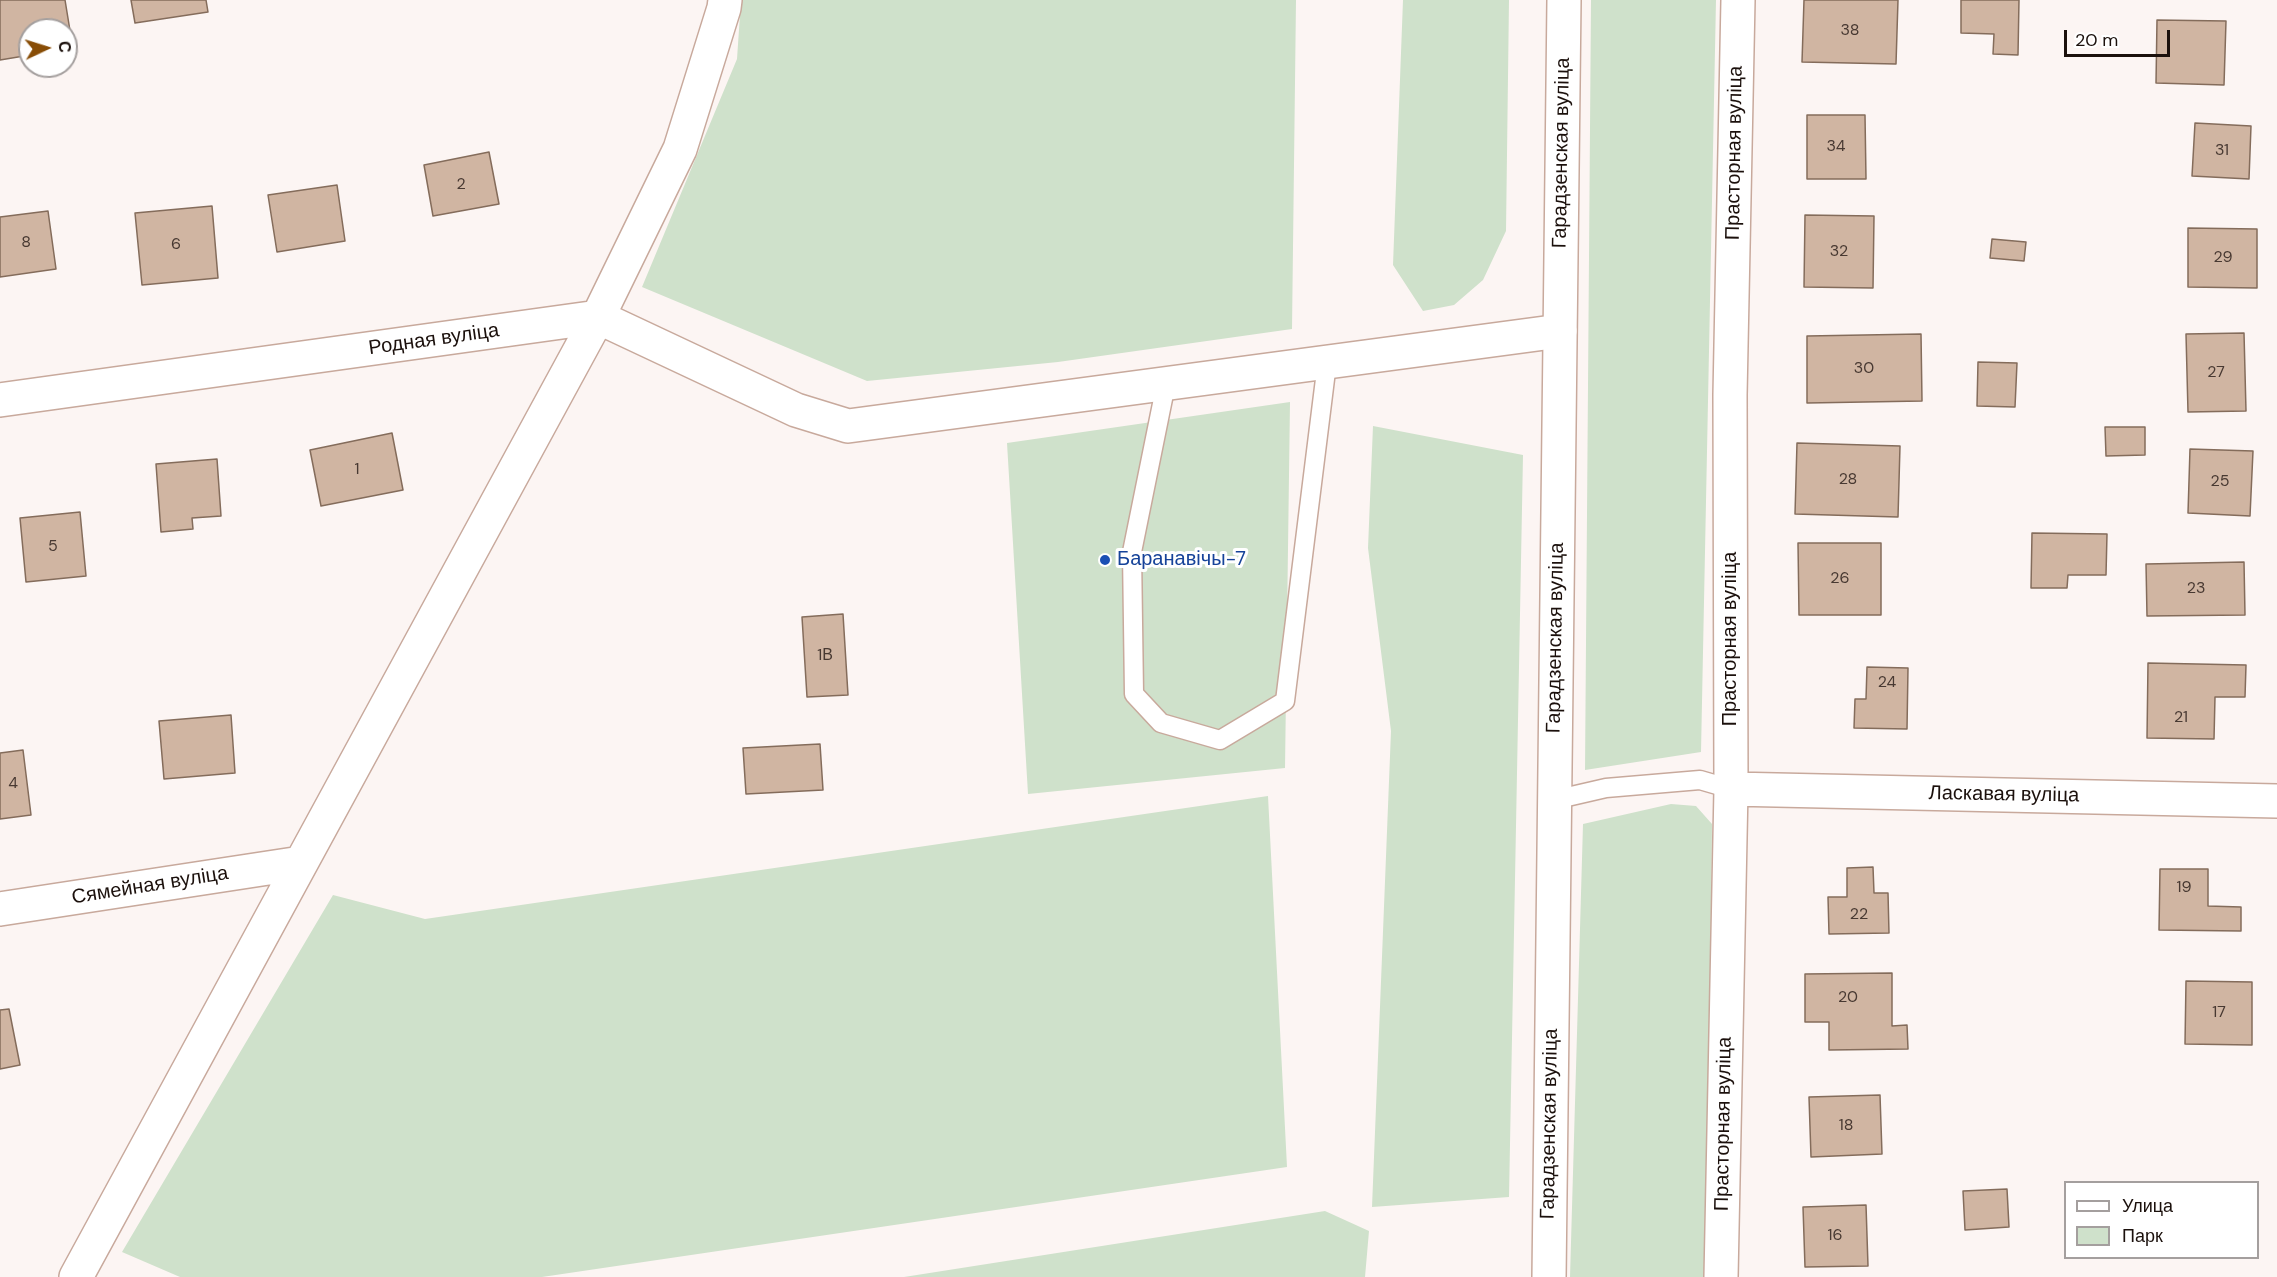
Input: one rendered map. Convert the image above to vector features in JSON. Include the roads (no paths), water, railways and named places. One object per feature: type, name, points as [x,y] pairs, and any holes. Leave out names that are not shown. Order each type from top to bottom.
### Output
[{"type":"street","points":[[76,1277],[598,317],[680,149],[725,0]]},
{"type":"street","name":"Гарадзенская вуліца","points":[[1549,1277],[1564,0]]},
{"type":"street","name":"Прасторная вуліца","points":[[1721,1277],[1731,789],[1731,395],[1738,0]]},
{"type":"street","points":[[598,317],[796,410],[848,426],[1560,331]]},
{"type":"street","name":"Родная вуліца","points":[[0,400],[598,317]]},
{"type":"street","name":"Ласкавая вуліца","points":[[1731,789],[2277,801]]},
{"type":"street","name":"Сямейная вуліца","points":[[0,909],[301,863]]},
{"type":"lane","points":[[1166,384],[1132,552],[1134,694],[1161,723],[1220,740],[1285,701],[1327,363]]},
{"type":"lane","points":[[1554,800],[1606,788],[1700,780],[1731,789]]},
{"type":"place","name":"Баранавічы-7","points":[[1105,560]]}]
